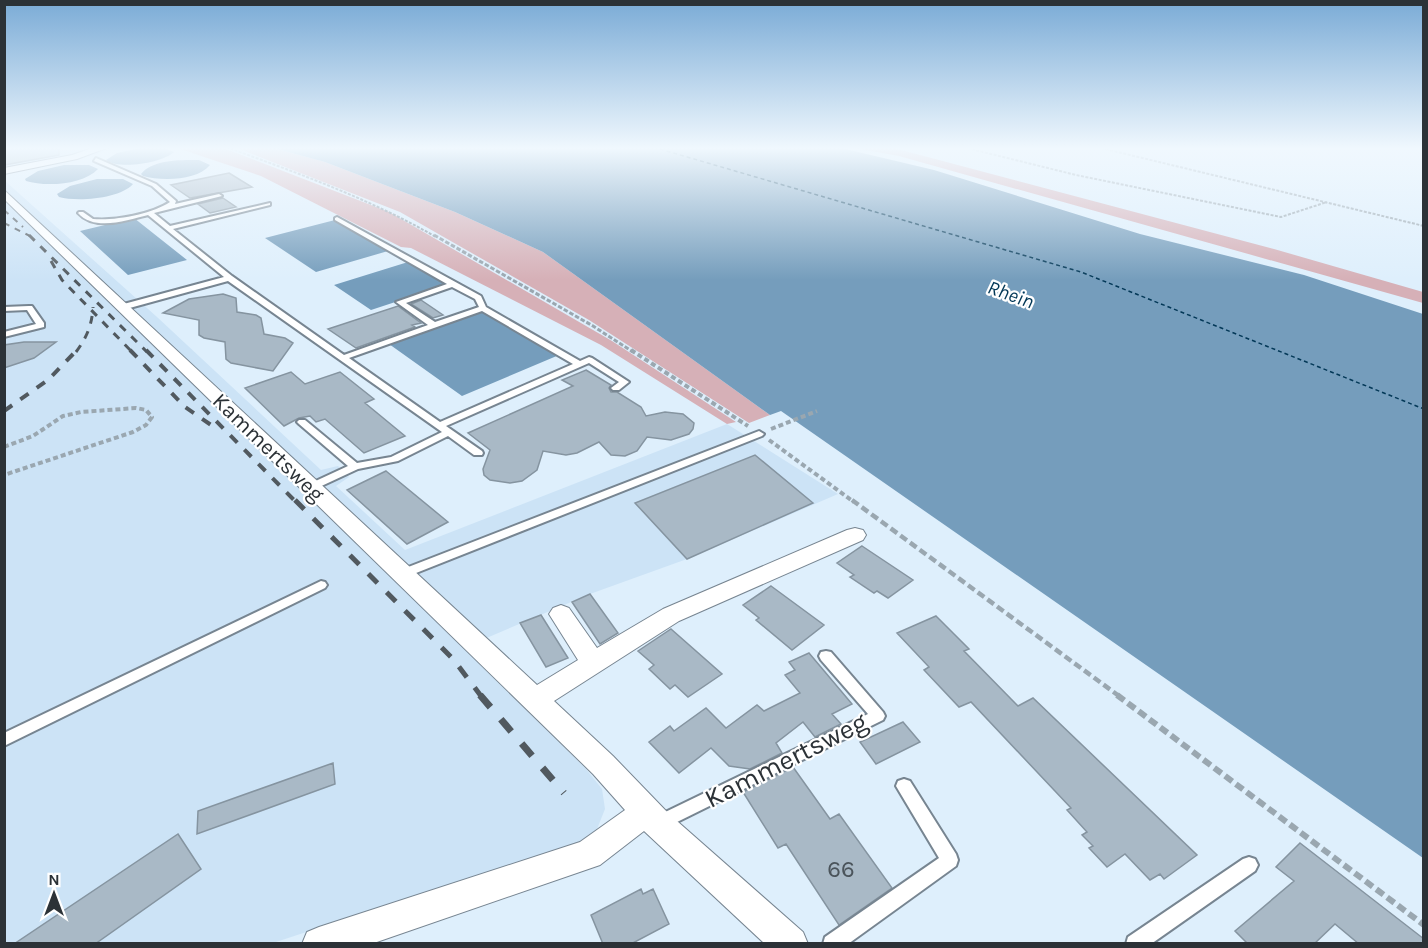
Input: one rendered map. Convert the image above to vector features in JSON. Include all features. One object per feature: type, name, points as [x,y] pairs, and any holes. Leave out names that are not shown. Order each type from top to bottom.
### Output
[{"type":"street","name":"Kammertsweg","points":[[4,194],[603,765],[652,818],[791,944]]},
{"type":"street","points":[[534,700],[672,615],[855,535]]},
{"type":"street","points":[[561,614],[593,662]]},
{"type":"street","points":[[319,944],[589,854],[652,818]]},
{"type":"lane","points":[[161,191],[174,202],[169,207]]},
{"type":"lane","points":[[81,213],[93,222],[219,196]]},
{"type":"lane","points":[[169,228],[268,204]]},
{"type":"lane","points":[[149,212],[229,278],[478,453]]},
{"type":"lane","points":[[337,219],[478,298],[483,308],[579,364]]},
{"type":"lane","points":[[123,307],[229,278]]},
{"type":"lane","points":[[434,325],[400,302],[453,284]]},
{"type":"lane","points":[[4,309],[29,308],[41,325],[4,335]]},
{"type":"lane","points":[[342,358],[483,308]]},
{"type":"lane","points":[[439,426],[589,360],[625,382],[616,388]]},
{"type":"lane","points":[[302,422],[355,467]]},
{"type":"lane","points":[[311,487],[355,467],[394,459],[448,432]]},
{"type":"lane","points":[[402,574],[759,434]]},
{"type":"lane","points":[[4,740],[321,585]]},
{"type":"lane","name":"Kammertsweg","points":[[652,818],[878,716],[826,656]]},
{"type":"lane","points":[[832,944],[950,860],[904,786]]},
{"type":"lane","points":[[1135,944],[1249,865]]},
{"type":"path","points":[[340,191],[402,217],[593,326],[759,434],[1072,661],[1424,925]]},
{"type":"path","points":[[1157,191],[1281,216],[1327,202]]},
{"type":"path","points":[[1282,191],[1424,226]]},
{"type":"path","points":[[4,447],[33,435],[58,418],[75,412],[136,408],[146,410],[152,417],[141,429],[4,475]]},
{"type":"path","points":[[759,434],[817,411]]},
{"type":"shaded area","points":[[4,191],[17,191],[157,317],[321,470],[338,466],[349,477],[336,486],[405,550],[727,424],[838,494],[687,559],[590,594],[463,648],[586,769],[602,789],[605,809],[597,829],[579,842],[273,943],[5,943]]},
{"type":"shaded area","points":[[291,191],[335,191],[389,212],[612,341],[736,422],[727,424],[601,345],[411,248],[401,247]]},
{"type":"shaded area","points":[[347,191],[401,191],[455,212],[543,252],[770,415],[749,423],[589,320],[400,212]]},
{"type":"shaded area","points":[[1025,191],[1057,191],[1274,249],[1423,292],[1423,303]]},
{"type":"water","points":[[61,191],[122,191],[109,196],[87,199],[59,197],[57,194]]},
{"type":"water","name":"Rhein","points":[[401,191],[1002,191],[1140,234],[1304,275],[1423,314],[1423,858],[781,411],[770,415],[543,252],[455,212]]},
{"type":"water","points":[[134,218],[187,260],[128,275],[80,231]]},
{"type":"water","points":[[335,220],[388,251],[316,272],[265,238]]},
{"type":"water","points":[[408,262],[447,285],[371,310],[334,285]]},
{"type":"water","points":[[482,310],[559,355],[462,396],[389,344]]},
{"type":"building","points":[[180,191],[228,191],[190,198]]},
{"type":"building","points":[[223,198],[236,207],[210,213],[198,204]]},
{"type":"building","points":[[223,294],[236,298],[237,312],[261,318],[264,334],[285,338],[293,343],[273,371],[231,363],[226,359],[225,342],[199,335],[199,320],[163,313],[189,299]]},
{"type":"building","points":[[421,300],[443,315],[433,318],[411,304]]},
{"type":"building","points":[[398,306],[421,323],[356,348],[328,329]]},
{"type":"building","points":[[24,342],[56,342],[34,358],[4,368],[4,345]]},
{"type":"building","points":[[586,370],[611,385],[609,388],[611,392],[617,392],[641,407],[646,416],[665,412],[683,414],[694,423],[693,429],[689,434],[671,440],[647,437],[637,451],[625,456],[611,455],[599,442],[577,453],[566,455],[543,451],[537,470],[522,481],[510,483],[490,480],[484,475],[483,469],[490,450],[468,433],[573,386],[562,380]]},
{"type":"building","points":[[291,372],[305,384],[340,372],[374,399],[365,403],[405,436],[364,453],[325,419],[316,422],[310,416],[299,418],[284,426],[245,388]]},
{"type":"building","points":[[755,455],[813,503],[687,559],[635,503]]},
{"type":"building","points":[[386,471],[448,522],[407,544],[347,490]]},
{"type":"building","points":[[862,546],[913,580],[888,598],[877,591],[874,593],[850,577],[854,575],[837,563]]},
{"type":"building","points":[[771,586],[824,625],[792,650],[756,620],[759,618],[743,605]]},
{"type":"building","points":[[590,594],[618,633],[600,644],[572,602]]},
{"type":"building","points":[[541,615],[568,658],[546,667],[520,623]]},
{"type":"building","points":[[936,616],[969,649],[964,651],[1018,706],[1033,698],[1197,855],[1164,879],[1160,874],[1150,880],[1125,854],[1107,867],[1089,848],[1093,846],[1082,835],[1087,832],[1067,810],[1071,808],[971,702],[959,707],[924,670],[929,667],[897,633]]},
{"type":"building","points":[[671,629],[722,674],[688,697],[675,685],[670,689],[649,669],[654,665],[638,651]]},
{"type":"building","points":[[809,653],[852,704],[832,714],[841,724],[815,737],[803,722],[776,743],[782,753],[750,769],[729,766],[711,748],[679,773],[649,742],[670,726],[674,731],[706,708],[726,728],[757,705],[764,711],[800,693],[785,675],[795,670],[789,662]]},
{"type":"building","points":[[903,722],[920,742],[876,764],[860,742]]},
{"type":"building","points":[[333,763],[335,784],[197,834],[198,811]]},
{"type":"building","points":[[793,767],[830,819],[839,814],[892,888],[839,925],[786,844],[778,848],[743,792]]},
{"type":"building","points":[[178,834],[201,869],[95,944],[14,944]]},
{"type":"building","points":[[1300,843],[1424,939],[1424,944],[1359,944],[1335,924],[1314,944],[1248,944],[1235,931],[1294,881],[1276,867]]},
{"type":"building","points":[[641,889],[643,894],[653,889],[669,924],[631,944],[603,944],[591,915]]},
{"type":"ferry route","points":[[804,191],[1081,272],[1424,409]]},
{"type":"railway","points":[[4,210],[23,227]]},
{"type":"railway","points":[[4,223],[30,236]]},
{"type":"railway","points":[[30,236],[147,352]]},
{"type":"railway","points":[[51,261],[62,280],[92,311]]},
{"type":"railway","points":[[92,311],[93,307]]},
{"type":"railway","points":[[76,352],[88,331],[92,311]]},
{"type":"railway","points":[[92,311],[132,352]]},
{"type":"railway","points":[[4,411],[48,380],[77,350]]},
{"type":"railway","points":[[130,350],[185,407],[214,427]]},
{"type":"railway","points":[[146,350],[296,502]]},
{"type":"railway","points":[[295,500],[453,659],[481,696]]},
{"type":"railway","points":[[480,695],[564,793]]}]
